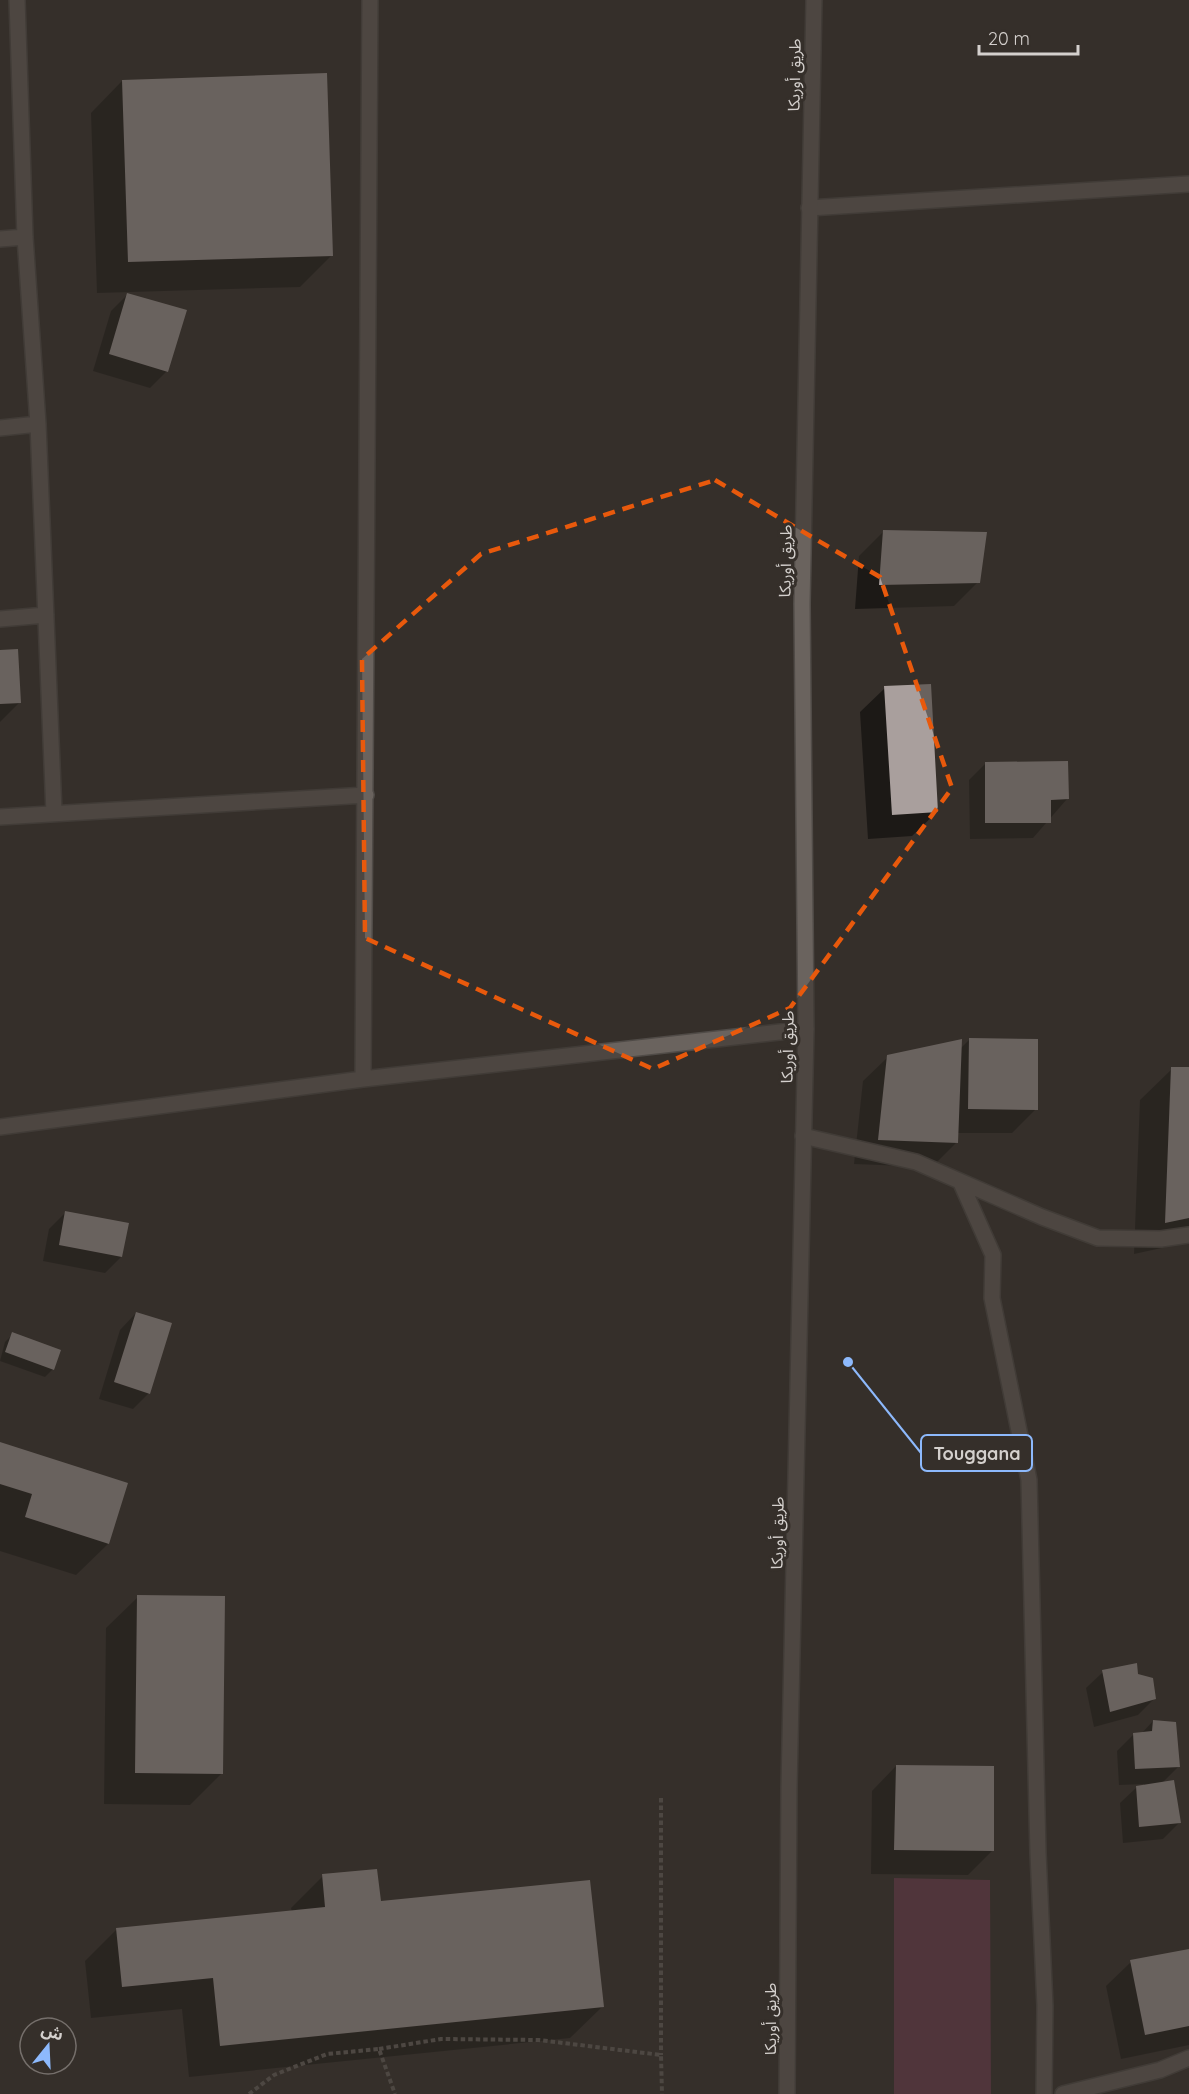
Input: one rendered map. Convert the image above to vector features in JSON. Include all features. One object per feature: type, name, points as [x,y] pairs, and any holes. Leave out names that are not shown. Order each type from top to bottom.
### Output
[{"type":"street","points":[[17,0],[25,237],[38,424],[54,813]]},
{"type":"street","points":[[363,1079],[370,0]]},
{"type":"street","name":"طريق أوريكا","points":[[788,2094],[789,1787],[806,1029],[802,604],[814,0]]},
{"type":"street","points":[[809,208],[1189,184]]},
{"type":"street","points":[[0,239],[25,237]]},
{"type":"street","points":[[0,428],[38,424]]},
{"type":"street","points":[[0,619],[46,615]]},
{"type":"street","points":[[0,817],[366,795]]},
{"type":"street","points":[[0,1127],[363,1079],[806,1029]]},
{"type":"street","points":[[803,1136],[916,1162],[961,1183],[1098,1238],[1161,1239],[1189,1235]]},
{"type":"street","points":[[961,1183],[993,1255],[992,1298],[1029,1480],[1038,1853],[1045,2006],[1044,2094]]},
{"type":"street","points":[[1063,2094],[1160,2070],[1189,2058]]},
{"type":"path","points":[[661,1798],[662,2094]]},
{"type":"path","points":[[249,2094],[274,2075],[327,2054],[379,2049],[441,2039],[539,2040],[661,2055]]},
{"type":"path","points":[[379,2049],[395,2094]]},
{"type":"highlighted area","points":[[715,480],[880,577],[952,788],[790,1008],[653,1069],[365,938],[362,659],[481,554]]},
{"type":"shaded area","points":[[894,1878],[990,1880],[991,2094],[894,2094]]},
{"type":"building","points":[[327,73],[333,256],[128,262],[122,80]]},
{"type":"building","points":[[127,293],[187,310],[168,372],[109,354]]},
{"type":"building","points":[[883,530],[987,532],[980,583],[879,585]]},
{"type":"building","points":[[18,649],[21,703],[0,704],[0,650]]},
{"type":"building","points":[[931,684],[938,812],[892,815],[884,686]]},
{"type":"building","points":[[1068,761],[1069,799],[1051,800],[1051,823],[985,823],[985,762]]},
{"type":"building","points":[[969,1038],[1038,1039],[1038,1110],[968,1109]]},
{"type":"building","points":[[962,1039],[958,1143],[878,1140],[887,1055]]},
{"type":"building","points":[[1171,1067],[1189,1067],[1189,1218],[1165,1223]]},
{"type":"building","points":[[65,1211],[129,1223],[122,1257],[59,1245]]},
{"type":"building","points":[[136,1312],[172,1323],[150,1394],[114,1382]]},
{"type":"building","points":[[12,1332],[61,1350],[54,1370],[5,1352]]},
{"type":"building","points":[[0,1442],[128,1483],[109,1544],[25,1517],[32,1494],[0,1484]]},
{"type":"building","points":[[137,1595],[225,1596],[223,1774],[135,1773]]},
{"type":"building","points":[[1137,1663],[1138,1674],[1153,1678],[1156,1699],[1110,1712],[1102,1670]]},
{"type":"building","points":[[1153,1720],[1176,1722],[1180,1767],[1135,1769],[1133,1733],[1152,1731]]},
{"type":"building","points":[[896,1765],[994,1766],[994,1851],[894,1850]]},
{"type":"building","points":[[1174,1780],[1181,1823],[1139,1827],[1136,1786]]},
{"type":"building","points":[[377,1869],[381,1901],[590,1880],[604,2007],[220,2046],[213,1978],[122,1987],[116,1928],[325,1907],[322,1874]]},
{"type":"building","points":[[1189,1949],[1189,2026],[1145,2035],[1130,1960]]},
{"type":"place","name":"Touggana","points":[[848,1362]]}]
